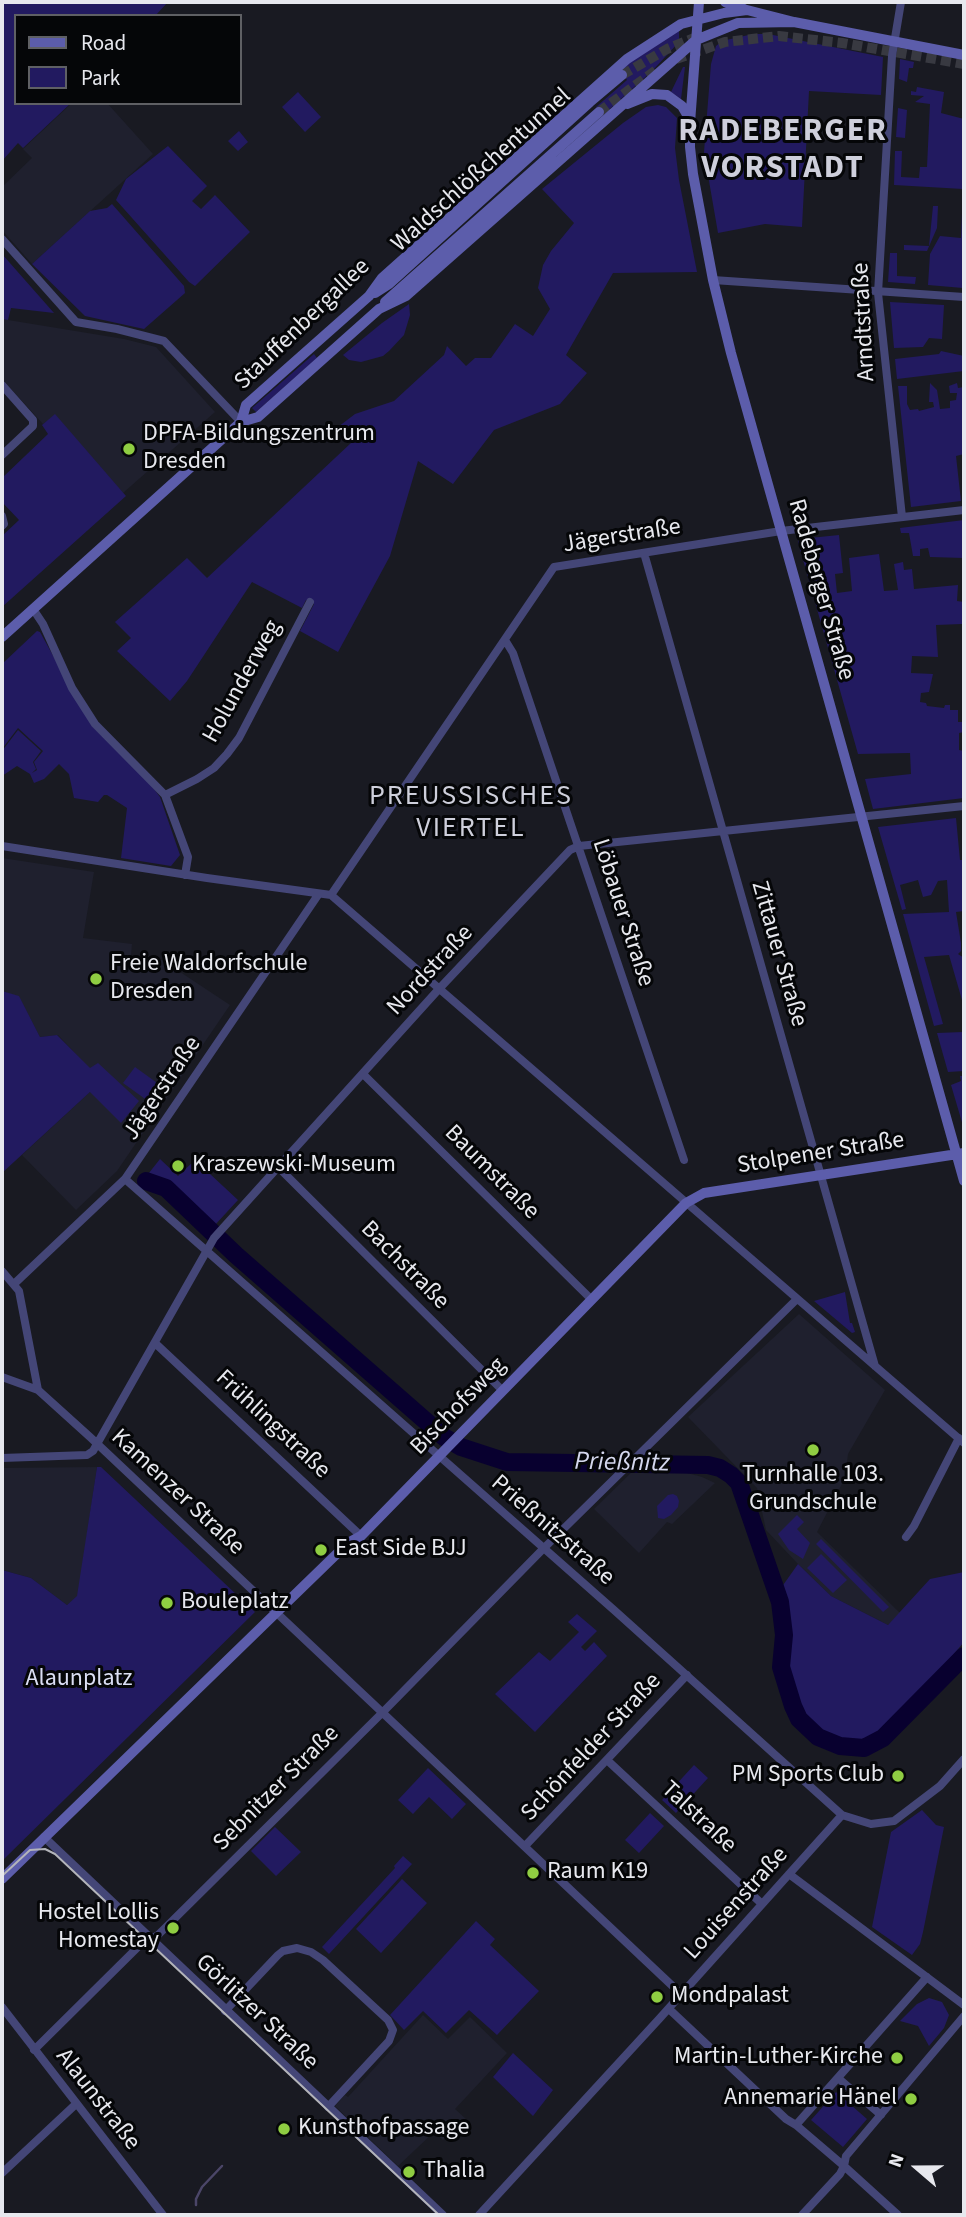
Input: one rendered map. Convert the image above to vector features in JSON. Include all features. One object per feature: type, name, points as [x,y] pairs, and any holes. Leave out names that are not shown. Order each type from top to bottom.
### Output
[{"type":"street","name":"Radeberger Straße","points":[[699,2],[690,123],[693,174],[713,280],[781,531],[960,1154],[964,1181]]},
{"type":"street","points":[[725,2],[794,22],[964,55]]},
{"type":"street","name":"Arndtstraße","points":[[901,2],[894,41],[877,293],[902,517]]},
{"type":"street","name":"Stauffenbergallee","points":[[241,422],[246,405],[369,296],[382,278],[627,59],[667,32],[698,19],[747,10]]},
{"type":"street","name":"Stauffenbergallee","points":[[241,422],[258,417],[379,309],[406,296],[696,40],[738,23],[794,22]]},
{"type":"street","name":"Waldschlößchentunnel","points":[[369,296],[389,284],[622,75]]},
{"type":"street","points":[[621,106],[652,94],[667,95],[682,106],[690,123]]},
{"type":"street","name":"Waldschlößchentunnel","points":[[379,309],[599,112]]},
{"type":"street","points":[[2,239],[76,322],[164,341],[241,422],[2,637]]},
{"type":"street","points":[[713,280],[964,297]]},
{"type":"street","points":[[2,385],[33,420],[33,426],[2,455]]},
{"type":"street","name":"Jägerstraße","points":[[331,895],[554,567],[781,531],[964,510]]},
{"type":"street","points":[[2,516],[2,526]]},
{"type":"street","name":"Zittauer Straße","points":[[644,553],[874,1366]]},
{"type":"street","name":"Holunderweg","points":[[165,795],[214,768],[227,754],[239,738],[310,602]]},
{"type":"street","points":[[33,609],[43,624],[72,688],[96,724],[165,795],[188,857],[185,875]]},
{"type":"street","name":"Löbauer Straße","points":[[505,640],[513,653],[684,1160]]},
{"type":"street","points":[[579,846],[964,806]]},
{"type":"street","points":[[2,846],[331,895],[961,1440],[906,1536]]},
{"type":"street","name":"Nordstraße","points":[[98,1445],[216,1235],[438,990],[570,850],[579,846]]},
{"type":"street","name":"Jägerstraße","points":[[13,1284],[125,1180],[318,894]]},
{"type":"street","name":"Baumstraße","points":[[363,1074],[592,1300]]},
{"type":"street","name":"Stolpener Straße","points":[[686,1203],[704,1193],[960,1154]]},
{"type":"street","name":"Bachstraße","points":[[278,1167],[503,1391]]},
{"type":"street","name":"Prießnitzstraße","points":[[125,1180],[842,1815],[870,1824],[894,1821],[940,1786],[964,1759]]},
{"type":"street","name":"Bischofsweg","points":[[44,1837],[348,1543],[361,1536],[686,1203]]},
{"type":"street","points":[[2,1271],[19,1291],[38,1390]]},
{"type":"street","name":"Sebnitzer Straße","points":[[33,2050],[140,1945],[151,1940],[204,1890],[542,1549],[797,1299]]},
{"type":"street","name":"Frühlingstraße","points":[[155,1343],[361,1536]]},
{"type":"street","points":[[2,1377],[38,1390]]},
{"type":"street","name":"Kamenzer Straße","points":[[38,1390],[681,1994]]},
{"type":"street","points":[[2,1458],[87,1455],[98,1445]]},
{"type":"street","name":"Schönfelder Straße","points":[[525,1846],[687,1675]]},
{"type":"street","name":"Talstraße","points":[[607,1760],[762,1904]]},
{"type":"street","name":"Louisenstraße","points":[[480,2214],[842,1815]]},
{"type":"street","points":[[2,1879],[44,1837]]},
{"type":"street","name":"Görlitzer Straße","points":[[44,1837],[443,2215]]},
{"type":"street","points":[[789,1874],[964,2005]]},
{"type":"street","points":[[225,2011],[278,1955],[297,1948],[323,1960],[388,2020],[393,2030],[389,2041],[328,2107]]},
{"type":"street","points":[[796,2125],[927,1977]]},
{"type":"street","name":"Alaunstraße","points":[[2,2007],[163,2215]]},
{"type":"street","points":[[668,2009],[786,2119],[898,2215]]},
{"type":"street","points":[[802,2215],[844,2166],[846,2156],[964,2016]]},
{"type":"street","points":[[838,2078],[881,2115]]},
{"type":"street","points":[[2,2173],[76,2104]]},
{"type":"shaded area","points":[[70,105],[109,105],[153,154],[32,264],[2,230],[2,187],[32,158],[23,149]]},
{"type":"shaded area","name":"DPFA-Bildungszentrum Dresden","points":[[2,319],[124,339],[156,347],[215,412],[123,493],[55,415],[43,424],[2,379]]},
{"type":"shaded area","name":"Freie Waldorfschule Dresden","points":[[2,858],[94,872],[83,938],[132,944],[130,966],[162,960],[230,1005],[117,1171],[76,1210],[22,1155],[90,1092],[90,1069],[58,1035],[40,1037],[19,997],[2,991]]},
{"type":"shaded area","points":[[799,1314],[885,1390],[848,1454],[845,1478],[817,1532],[900,1613],[888,1625],[831,1596],[798,1564],[766,1530],[757,1488],[688,1417]]},
{"type":"shaded area","points":[[97,1467],[78,1596],[67,1605],[31,1578],[2,1570],[2,1468]]},
{"type":"shaded area","points":[[637,1467],[680,1471],[715,1483],[672,1524],[667,1522],[639,1553],[594,1509]]},
{"type":"shaded area","points":[[423,2015],[448,2039],[470,2017],[507,2053],[455,2109],[466,2119],[443,2140],[434,2132],[398,2166],[335,2106],[345,2095],[348,2097]]},
{"type":"green space","points":[[2,2],[168,2],[157,14],[14,14],[14,105],[69,105],[23,148],[18,143],[2,161]]},
{"type":"green space","points":[[679,30],[679,42],[653,70],[603,115],[596,107],[627,80],[619,69]]},
{"type":"green space","points":[[753,34],[768,34],[883,57],[881,95],[809,91],[802,227],[765,224],[718,233],[704,152],[711,64],[716,46],[722,41]]},
{"type":"green space","points":[[900,59],[914,62],[913,68],[909,68],[907,82],[899,79]]},
{"type":"green space","points":[[685,67],[681,99],[671,92]]},
{"type":"green space","points":[[917,87],[944,92],[941,113],[964,119],[963,288],[928,285],[930,254],[940,236],[961,238],[963,189],[894,185],[895,151],[902,151],[901,177],[919,178],[920,167],[927,167],[930,104],[915,102],[924,96],[911,95],[911,91],[916,92]]},
{"type":"green space","points":[[298,92],[321,117],[305,132],[282,107]]},
{"type":"green space","points":[[646,107],[666,107],[677,118],[675,148],[679,180],[697,272],[613,273],[566,355],[587,373],[560,404],[494,430],[453,484],[418,461],[390,556],[338,652],[300,631],[314,604],[306,600],[302,608],[252,582],[187,681],[170,701],[117,651],[131,638],[115,622],[187,558],[207,578],[351,443],[338,427],[355,414],[394,401],[444,355],[447,346],[466,366],[475,358],[491,358],[515,324],[533,336],[550,309],[538,288],[543,265],[574,223],[542,189],[623,123]]},
{"type":"green space","points":[[898,108],[907,110],[905,138],[896,137]]},
{"type":"green space","points":[[239,131],[248,142],[238,151],[228,141]]},
{"type":"green space","points":[[168,146],[207,186],[192,201],[201,209],[215,195],[250,232],[195,286],[116,200],[126,179]]},
{"type":"green space","points":[[112,204],[184,286],[185,293],[144,329],[85,316],[32,264],[90,211],[107,208]]},
{"type":"green space","points":[[933,206],[938,206],[937,228],[927,251],[904,250],[904,245],[929,246]]},
{"type":"green space","points":[[890,253],[897,253],[897,276],[916,277],[915,284],[888,282]]},
{"type":"green space","points":[[2,254],[54,313],[11,308],[8,320],[2,319]]},
{"type":"green space","points":[[890,302],[944,305],[942,339],[929,338],[923,347],[894,348]]},
{"type":"green space","points":[[409,304],[410,315],[404,335],[383,356],[361,362],[349,360],[343,355],[382,323]]},
{"type":"green space","points":[[941,351],[964,356],[964,371],[897,379],[895,359],[939,354]]},
{"type":"green space","points":[[314,354],[317,358],[256,412],[252,408]]},
{"type":"green space","points":[[930,383],[937,390],[940,409],[950,408],[950,401],[956,400],[957,393],[950,393],[949,386],[957,383],[958,388],[964,387],[964,454],[956,456],[961,501],[911,507],[898,386],[907,386],[907,404],[910,410],[919,411],[934,407],[933,402],[929,402]]},
{"type":"green space","points":[[55,414],[126,496],[2,607],[2,536],[19,520],[2,502],[2,478],[48,434],[42,425]]},
{"type":"green space","points":[[964,520],[964,558],[930,557],[928,548],[920,549],[920,556],[913,556],[909,533],[901,533],[900,528]]},
{"type":"green space","points":[[839,535],[843,573],[835,574],[837,593],[852,591],[849,558],[879,554],[884,591],[898,590],[894,564],[903,562],[904,570],[912,569],[914,589],[958,585],[957,601],[964,602],[964,632],[962,624],[936,625],[938,657],[912,656],[911,673],[933,674],[929,692],[921,693],[920,702],[926,703],[927,706],[944,708],[945,705],[950,705],[950,710],[958,710],[958,722],[964,722],[964,732],[959,733],[959,750],[964,751],[964,798],[873,809],[865,779],[911,774],[910,753],[858,754],[798,542],[800,539]]},
{"type":"green space","points":[[37,631],[92,726],[148,781],[160,797],[180,855],[171,866],[121,858],[127,808],[107,795],[98,802],[74,798],[69,774],[59,764],[44,779],[34,783],[30,774],[17,766],[2,776],[2,751],[18,730],[41,751],[33,762],[36,769],[32,773],[37,770],[34,762],[43,751],[18,728],[2,749],[2,664]]},
{"type":"green space","points":[[956,818],[960,860],[964,860],[964,911],[956,912],[961,943],[961,951],[958,954],[964,958],[964,1007],[949,955],[924,957],[943,1024],[934,1026],[903,914],[949,912],[947,880],[938,881],[931,895],[923,897],[918,880],[900,885],[906,909],[902,910],[878,827]]},
{"type":"green space","points":[[2,991],[19,996],[40,1037],[57,1035],[90,1068],[98,1063],[139,1101],[121,1123],[90,1092],[2,1173]]},
{"type":"green space","points":[[964,1028],[964,1071],[948,1072],[937,1033],[963,1032]]},
{"type":"green space","points":[[135,1067],[160,1085],[148,1101],[123,1083]]},
{"type":"green space","points":[[960,1076],[964,1076],[964,1129],[951,1085],[961,1081]]},
{"type":"green space","points":[[160,1159],[178,1176],[195,1160],[238,1200],[215,1225],[168,1183],[145,1178]]},
{"type":"green space","points":[[845,1292],[850,1323],[855,1332],[852,1333],[814,1301]]},
{"type":"green space","name":"Alaunplatz","points":[[97,1467],[101,1467],[255,1612],[2,1861],[2,1570],[31,1578],[67,1605],[77,1596]]},
{"type":"green space","points":[[673,1494],[679,1501],[678,1507],[664,1519],[658,1518],[657,1506],[668,1495]]},
{"type":"green space","points":[[797,1515],[804,1522],[797,1529],[810,1543],[803,1559],[789,1550],[778,1534]]},
{"type":"green space","points":[[821,1539],[889,1607],[883,1612],[816,1544]]},
{"type":"green space","points":[[821,1554],[847,1580],[833,1593],[807,1568]]},
{"type":"green space","points":[[798,1564],[831,1596],[888,1625],[930,1579],[964,1572],[964,1642],[904,1713],[880,1737],[860,1747],[838,1743],[819,1735],[804,1721],[791,1689],[785,1665],[786,1637],[781,1588]]},
{"type":"green space","points":[[577,1614],[597,1631],[581,1647],[585,1651],[594,1642],[607,1656],[535,1732],[495,1694],[539,1652],[550,1661],[579,1632],[568,1622]]},
{"type":"green space","points":[[694,1765],[708,1778],[676,1813],[662,1800]]},
{"type":"green space","points":[[428,1768],[466,1804],[452,1819],[429,1797],[413,1814],[398,1800]]},
{"type":"green space","points":[[922,1810],[936,1825],[944,1827],[920,1944],[912,1955],[872,1927],[891,1832]]},
{"type":"green space","points":[[650,1813],[664,1826],[639,1853],[625,1840]]},
{"type":"green space","points":[[275,1827],[301,1852],[276,1876],[251,1851]]},
{"type":"green space","points":[[403,1856],[412,1864],[329,1954],[322,1947]]},
{"type":"green space","points":[[402,1879],[427,1903],[381,1953],[356,1929]]},
{"type":"green space","points":[[476,1921],[495,1939],[490,1945],[539,1991],[497,2035],[469,2010],[446,2033],[423,2011],[404,2030],[390,2015]]},
{"type":"green space","points":[[929,1998],[942,2002],[949,2015],[944,2028],[929,2046],[918,2026],[900,2021],[917,2004]]},
{"type":"green space","points":[[513,2053],[553,2090],[533,2116],[493,2077]]},
{"type":"green space","points":[[836,2092],[867,2119],[843,2147],[811,2120]]},
{"type":"waterway","name":"Prießnitz","points":[[146,1181],[166,1188],[236,1255],[444,1437],[461,1447],[507,1462],[708,1465],[731,1475],[739,1483],[780,1602],[784,1635],[781,1667],[793,1706],[799,1719],[818,1737],[840,1746],[864,1748],[883,1738],[964,1656]]},
{"type":"waterway","points":[[196,2205],[202,2187],[222,2166]]},
{"type":"tunnel","points":[[622,75],[667,49],[699,36]]},
{"type":"tunnel","points":[[676,59],[725,42],[779,36],[842,43],[964,64]]},
{"type":"tunnel","points":[[599,112],[659,68]]},
{"type":"tram line","points":[[2,1876],[30,1850],[45,1849],[55,1854],[439,2215]]},
{"type":"place","name":"DPFA-Bildungszentrum Dresden","points":[[129,449]]},
{"type":"place","name":"Freie Waldorfschule Dresden","points":[[96,979]]},
{"type":"place","name":"Kraszewski-Museum","points":[[178,1166]]},
{"type":"place","name":"Turnhalle 103. Grundschule","points":[[813,1450]]},
{"type":"place","name":"East Side BJJ","points":[[321,1550]]},
{"type":"place","name":"Bouleplatz","points":[[167,1603]]},
{"type":"place","name":"PM Sports Club","points":[[898,1776]]},
{"type":"place","name":"Raum K19","points":[[533,1873]]},
{"type":"place","name":"Hostel Lollis Homestay","points":[[173,1928]]},
{"type":"place","name":"Mondpalast","points":[[657,1997]]},
{"type":"place","name":"Martin-Luther-Kirche","points":[[897,2058]]},
{"type":"place","name":"Annemarie Hänel","points":[[911,2099]]},
{"type":"place","name":"Kunsthofpassage","points":[[284,2129]]},
{"type":"place","name":"Thalia","points":[[409,2172]]},
{"type":"district","name":"RADEBERGER VORSTADT","points":[[783,152]]},
{"type":"district","name":"PREUSSISCHES VIERTEL","points":[[471,814]]}]
